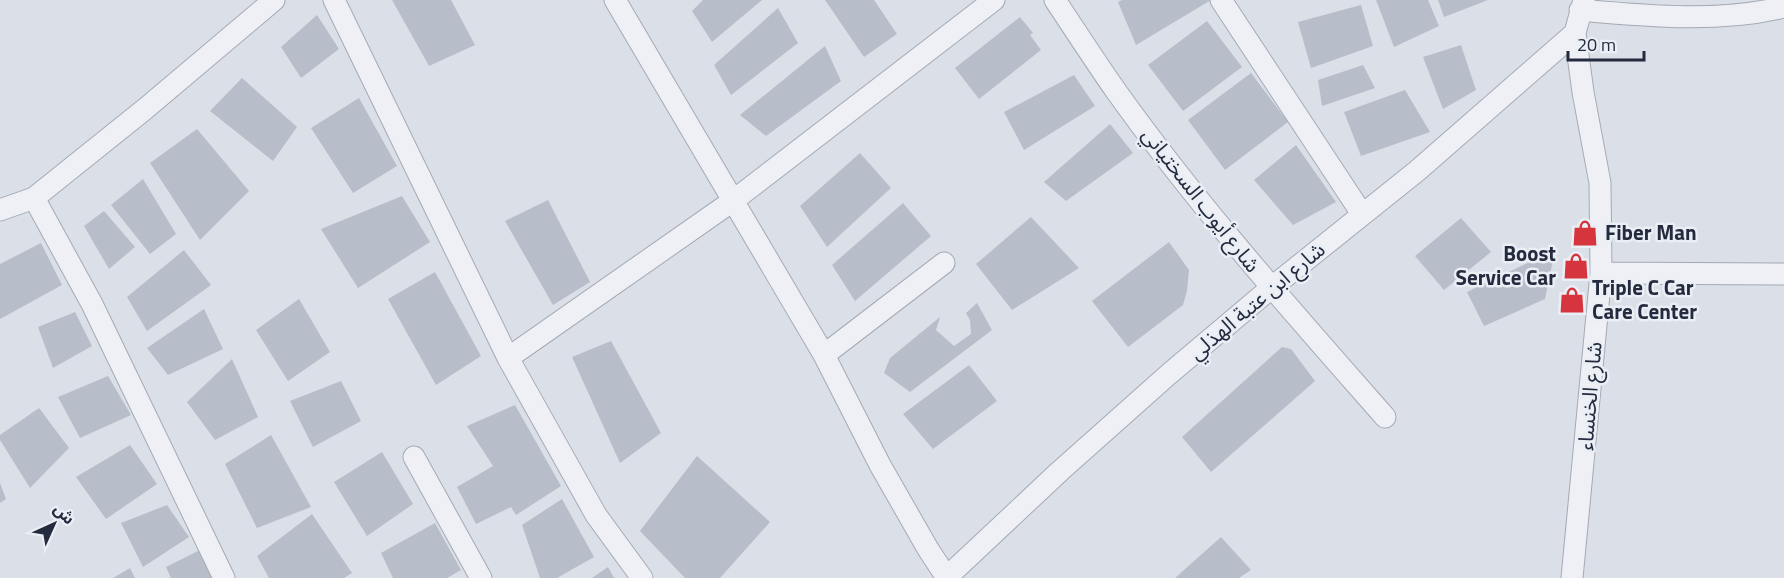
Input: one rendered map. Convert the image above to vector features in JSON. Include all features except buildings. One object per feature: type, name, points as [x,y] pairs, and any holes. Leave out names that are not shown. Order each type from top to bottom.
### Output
[{"type":"street","points":[[0,210],[34,198],[145,109],[274,0]]},
{"type":"street","points":[[334,0],[508,358],[596,514],[642,578]]},
{"type":"street","points":[[615,0],[824,355],[880,465],[947,578]]},
{"type":"street","points":[[508,358],[734,200],[994,0]]},
{"type":"street","name":"شارع أيوب السختياني","points":[[1055,0],[1116,90],[1200,201],[1271,288],[1385,417]]},
{"type":"street","points":[[1221,0],[1362,214]]},
{"type":"street","points":[[1582,5],[1648,16],[1718,16],[1784,7]]},
{"type":"street","name":"شارع الخنساء","points":[[1572,578],[1601,273],[1600,183],[1582,92],[1575,33],[1582,5]]},
{"type":"street","name":"شارع ابن عتبة الهذلي","points":[[947,578],[1169,374],[1271,288],[1417,171],[1575,33]]},
{"type":"street","points":[[34,198],[92,304],[224,578]]},
{"type":"street","points":[[824,355],[944,263]]},
{"type":"street","points":[[1601,273],[1784,274]]},
{"type":"street","points":[[414,457],[481,578]]},
{"type":"place","name":"Fiber Man","points":[[1585,233]]},
{"type":"place","name":"Boost Service Car","points":[[1576,266]]},
{"type":"place","name":"Triple C Car Care Center","points":[[1572,300]]}]
